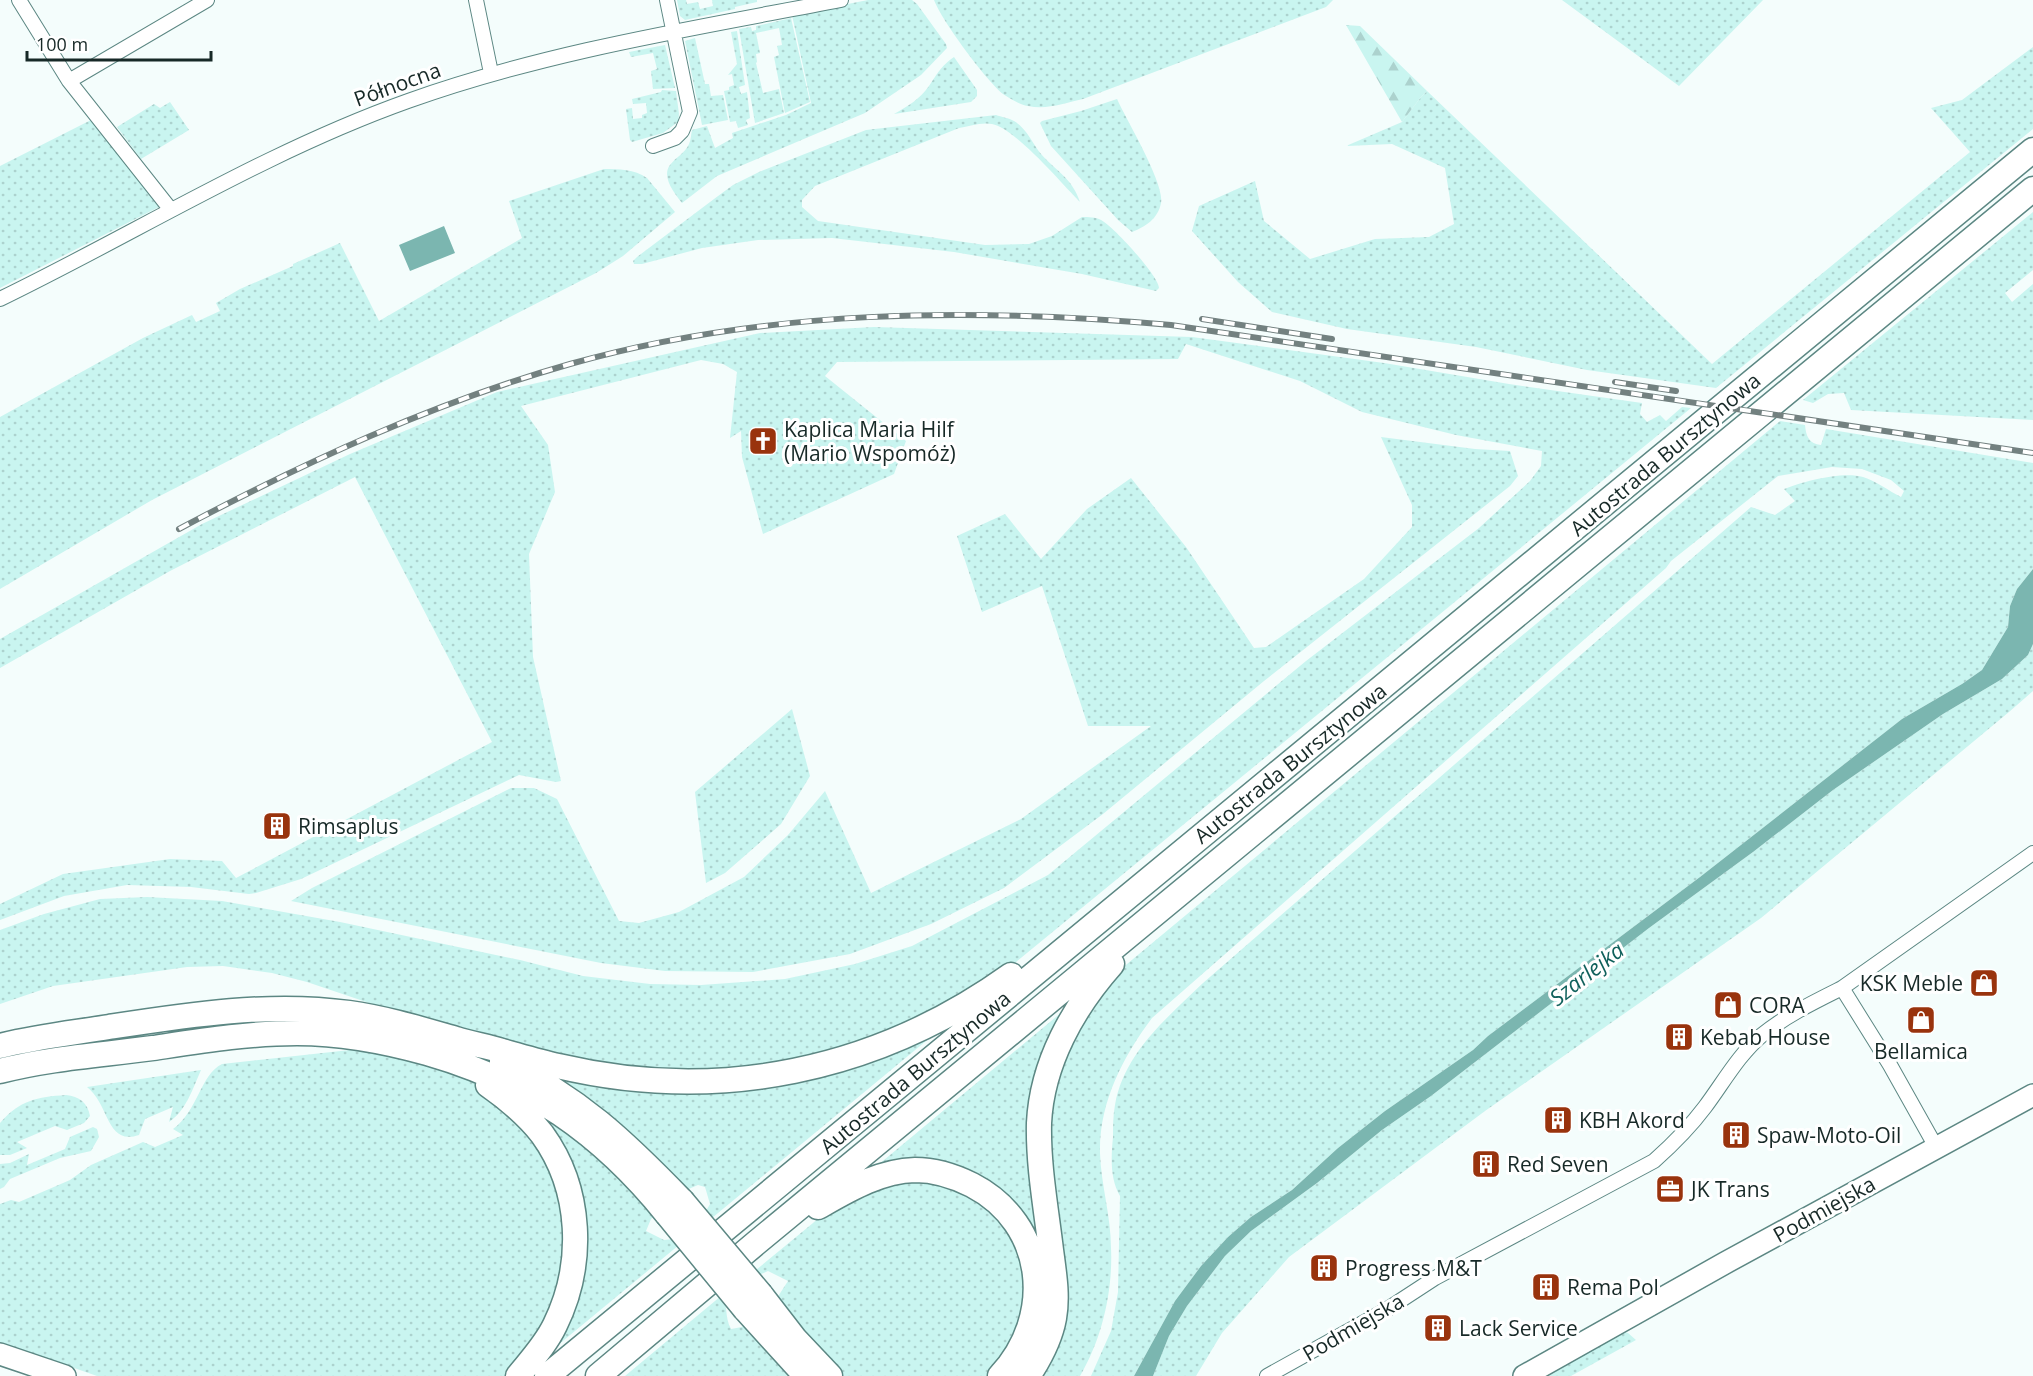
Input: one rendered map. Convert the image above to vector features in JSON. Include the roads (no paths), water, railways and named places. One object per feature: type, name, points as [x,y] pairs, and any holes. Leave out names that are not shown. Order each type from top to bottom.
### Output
[{"type":"highway","name":"Autostrada Bursztynowa","points":[[547,1376],[2033,150]]},
{"type":"highway","name":"Autostrada Bursztynowa","points":[[598,1376],[2033,189]]},
{"type":"highway","points":[[1028,1376],[1050,1336],[1056,1298],[1040,1138],[1041,1106],[1048,1073],[1066,1028],[1094,984],[1165,906]]},
{"type":"highway","points":[[0,1071],[45,1062],[171,1045],[282,1033],[336,1035],[453,1049],[619,1078],[692,1082],[771,1076],[840,1060],[916,1032],[990,990],[1023,966],[1086,931]]},
{"type":"highway","points":[[0,1046],[140,1022],[264,1009],[350,1013],[410,1026],[453,1049],[489,1074],[520,1089],[575,1124],[612,1153],[674,1208],[753,1302],[806,1376]]},
{"type":"highway","points":[[453,1049],[528,1118],[541,1133],[552,1149],[564,1177],[573,1209],[575,1251],[568,1292],[555,1326],[518,1376]]},
{"type":"highway","points":[[756,1243],[858,1184],[886,1174],[916,1170],[932,1171],[959,1179],[980,1189],[1008,1212],[1020,1230],[1030,1251],[1036,1280],[1035,1308],[1029,1332],[1012,1362],[1000,1376]]},
{"type":"highway","points":[[753,1302],[795,1339],[830,1376]]},
{"type":"main road","name":"Podmiejska","points":[[1524,1376],[2033,1095]]},
{"type":"main road","points":[[0,1354],[65,1376]]},
{"type":"street","points":[[19,0],[69,81],[171,210]]},
{"type":"street","points":[[69,81],[207,0]]},
{"type":"street","points":[[476,0],[491,73]]},
{"type":"street","points":[[653,146],[675,138],[681,131],[690,111],[667,0]]},
{"type":"street","name":"Północna","points":[[0,299],[282,154],[355,122],[491,73],[581,51],[841,0]]},
{"type":"street","name":"Podmiejska","points":[[1267,1376],[1386,1310],[1435,1278],[1654,1161],[1671,1146],[1703,1110],[1739,1059],[1762,1034],[1812,1003],[1842,988],[2033,853]]},
{"type":"street","points":[[1842,988],[1890,1065],[1936,1147]]},
{"type":"water","points":[[444,226],[455,253],[410,271],[399,245]]},
{"type":"water","name":"Szarlejka","points":[[2033,569],[2033,644],[2028,655],[2002,679],[1943,714],[1833,790],[1251,1231],[1225,1256],[1187,1306],[1169,1336],[1153,1376],[1134,1376],[1175,1301],[1201,1266],[1228,1237],[1251,1217],[1292,1190],[1338,1148],[1385,1111],[1473,1050],[1488,1036],[1700,877],[1902,719],[1982,670],[2008,627],[2010,606],[2017,589]]},
{"type":"railway","points":[[179,529],[274,480],[370,436],[469,397],[570,364],[644,346],[718,332],[869,317],[1020,316],[1171,325],[2033,453]]},
{"type":"railway","points":[[1202,319],[1332,339]]},
{"type":"railway","points":[[1615,382],[1676,391]]},
{"type":"place","name":"Kaplica Maria Hilf (Mario Wspomóż)","points":[[763,441]]},
{"type":"place","name":"Rimsaplus","points":[[277,826]]},
{"type":"place","name":"KSK Meble","points":[[1984,983]]},
{"type":"place","name":"CORA","points":[[1728,1005]]},
{"type":"place","name":"Bellamica","points":[[1921,1020]]},
{"type":"place","name":"Kebab House","points":[[1679,1037]]},
{"type":"place","name":"KBH Akord","points":[[1558,1120]]},
{"type":"place","name":"Spaw-Moto-Oil","points":[[1736,1135]]},
{"type":"place","name":"Red Seven","points":[[1486,1164]]},
{"type":"place","name":"JK Trans","points":[[1670,1189]]},
{"type":"place","name":"Progress M&T","points":[[1324,1268]]},
{"type":"place","name":"Rema Pol","points":[[1546,1287]]},
{"type":"place","name":"Lack Service","points":[[1438,1328]]}]
